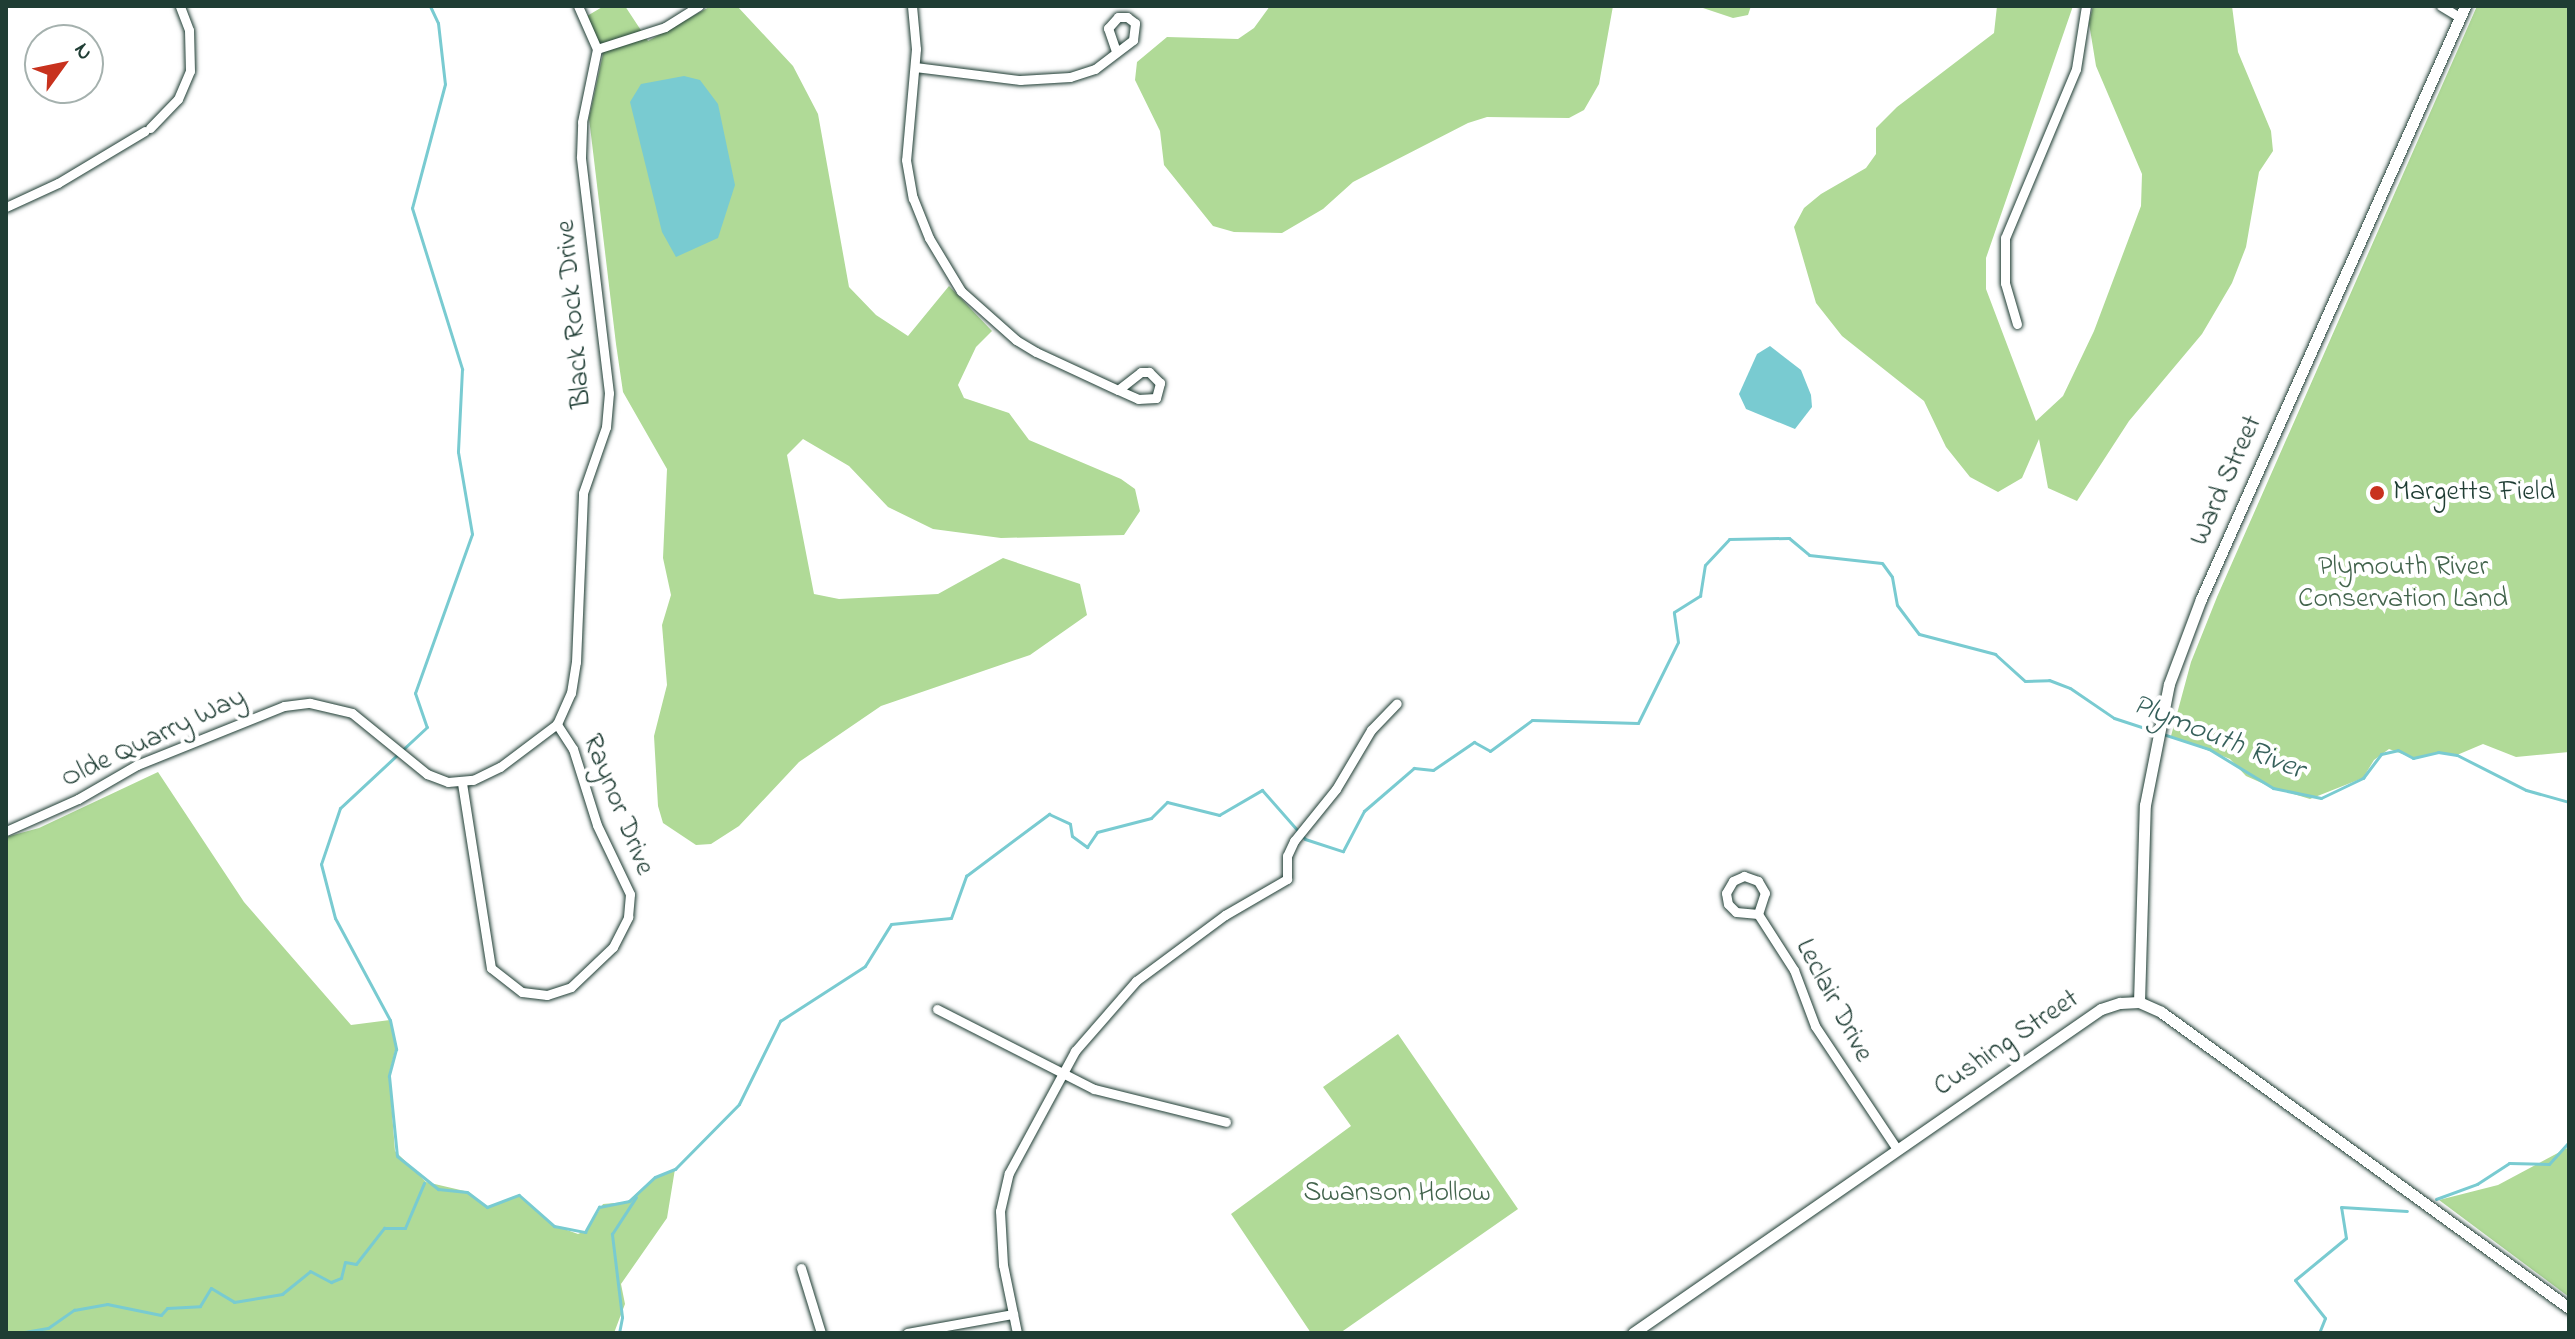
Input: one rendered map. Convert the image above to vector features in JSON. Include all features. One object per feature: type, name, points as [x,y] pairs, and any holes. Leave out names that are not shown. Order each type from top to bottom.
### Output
[{"type":"street","points":[[6,207],[48,189],[147,129],[178,99],[190,71],[189,30],[180,6]]},
{"type":"street","points":[[578,6],[597,49],[665,27],[699,6]]},
{"type":"street","points":[[912,6],[915,67],[906,138],[908,179],[920,219],[954,281],[1016,340],[1118,390]]},
{"type":"street","points":[[2017,324],[2005,283],[2005,238],[2076,69],[2086,6]]},
{"type":"street","points":[[2441,6],[2462,12]]},
{"type":"street","name":"Ward Street","points":[[2139,1002],[2143,827],[2159,724],[2201,599],[2462,12]]},
{"type":"street","name":"Black Rock Drive","points":[[462,783],[519,756],[557,724],[571,693],[576,662],[583,493],[609,410],[581,157],[582,122],[597,49]]},
{"type":"street","points":[[915,67],[1055,79],[1095,69],[1116,51]]},
{"type":"street","name":"Olde Quarry Way","points":[[6,831],[78,799],[137,765],[284,706],[310,703],[352,713],[437,779],[462,783]]},
{"type":"street","points":[[1017,1333],[1003,1265],[1000,1211],[1009,1173],[1061,1074],[1102,1016],[1136,981],[1225,915],[1287,879],[1287,856],[1300,832],[1336,789],[1371,730],[1397,703]]},
{"type":"street","name":"Raynor Drive","points":[[462,783],[491,968],[510,986],[535,995],[571,987],[613,947],[628,917],[630,894],[597,825],[573,749],[557,724]]},
{"type":"street","name":"Leclair Drive","points":[[1744,876],[1758,881],[1765,893],[1758,914],[1736,912],[1728,904],[1726,893],[1733,881],[1744,876]]},
{"type":"street","name":"Leclair Drive","points":[[1758,914],[1794,970],[1815,1026],[1897,1149]]},
{"type":"street","points":[[2139,1002],[2161,1012],[2569,1308]]},
{"type":"street","name":"Cushing Street","points":[[1633,1333],[2101,1009],[2139,1002]]},
{"type":"street","points":[[937,1009],[1094,1089],[1226,1122]]},
{"type":"street","points":[[801,1268],[821,1333]]},
{"type":"street","points":[[907,1333],[1013,1314]]},
{"type":"green space","points":[[604,6],[625,6],[648,41],[711,6],[737,6],[793,66],[818,114],[849,287],[876,315],[908,336],[949,286],[992,331],[976,347],[958,385],[964,398],[1009,413],[1029,440],[1121,479],[1135,489],[1140,511],[1124,535],[1001,538],[933,529],[888,507],[849,466],[803,439],[787,455],[814,594],[839,599],[938,594],[1003,558],[1080,584],[1087,615],[1030,655],[881,706],[799,762],[739,826],[711,844],[696,845],[663,823],[658,806],[654,736],[667,685],[662,625],[671,595],[663,558],[667,469],[623,392],[616,344],[589,118],[603,54],[587,16]]},
{"type":"green space","points":[[1270,6],[1613,6],[1599,84],[1584,110],[1569,118],[1487,117],[1468,123],[1353,182],[1323,209],[1282,233],[1234,232],[1213,226],[1164,165],[1160,131],[1135,80],[1137,62],[1167,37],[1238,39],[1254,28]]},
{"type":"green space","points":[[1697,6],[1751,6],[1748,15],[1733,18]]},
{"type":"green space","points":[[1997,6],[2073,6],[1986,258],[1986,289],[2036,421],[2063,396],[2094,331],[2141,206],[2142,174],[2096,66],[2089,23],[2093,6],[2232,6],[2238,52],[2271,131],[2273,151],[2259,172],[2246,247],[2232,283],[2202,334],[2129,421],[2077,501],[2048,488],[2039,439],[2022,478],[1998,492],[1970,477],[1946,447],[1924,401],[1842,336],[1816,303],[1794,227],[1804,208],[1821,194],[1866,168],[1876,154],[1876,128],[1897,107],[1994,33]]},
{"type":"green space","name":"Plymouth River Conservation Land","points":[[2477,6],[2569,6],[2569,752],[2516,757],[2483,744],[2457,755],[2438,752],[2413,758],[2389,749],[2374,760],[2363,778],[2310,799],[2246,776],[2230,759],[2171,736],[2191,662],[2217,597]]},
{"type":"green space","points":[[158,772],[244,902],[351,1025],[390,1020],[396,1047],[389,1074],[395,1151],[426,1182],[469,1192],[487,1207],[520,1195],[553,1225],[578,1234],[587,1230],[603,1204],[627,1202],[655,1177],[675,1169],[667,1218],[621,1284],[625,1304],[614,1333],[6,1333],[6,837],[39,828]]},
{"type":"green space","name":"Swanson Hollow","points":[[1398,1034],[1518,1209],[1340,1333],[1311,1333],[1231,1214],[1351,1126],[1323,1087]]},
{"type":"green space","points":[[2569,1147],[2569,1297],[2439,1200],[2498,1185]]},
{"type":"water","points":[[684,76],[700,80],[718,104],[735,185],[718,238],[676,257],[662,232],[630,102],[641,84]]},
{"type":"water","points":[[1770,346],[1801,370],[1811,395],[1812,407],[1795,429],[1746,409],[1739,394],[1757,354]]},
{"type":"waterway","name":"Plymouth River","points":[[430,6],[438,23],[445,84],[412,208],[462,369],[458,452],[472,534],[415,693],[427,727],[340,808],[321,864],[335,918],[390,1020],[396,1049],[389,1076],[397,1156],[438,1189],[467,1192],[487,1207],[519,1195],[554,1226],[585,1232],[599,1207],[629,1201],[655,1177],[675,1169],[739,1104],[780,1021],[865,966],[891,924],[951,918],[966,876],[1049,814],[1070,824],[1072,836],[1087,847],[1097,832],[1151,818],[1167,802],[1219,815],[1262,790],[1305,839],[1343,851],[1364,811],[1414,768],[1433,770],[1474,742],[1490,751],[1532,720],[1638,723],[1678,642],[1674,612],[1700,596],[1705,565],[1729,539],[1789,538],[1809,555],[1882,563],[1892,577],[1897,605],[1919,634],[1995,654],[2025,681],[2049,680],[2070,688],[2114,718],[2209,749],[2273,788],[2321,798],[2363,778],[2381,754],[2398,750],[2413,758],[2438,752],[2457,755],[2526,790],[2569,802]]},
{"type":"waterway","points":[[2436,1199],[2477,1184],[2509,1163],[2549,1164],[2569,1142]]},
{"type":"waterway","points":[[19,1333],[48,1328],[74,1310],[107,1304],[161,1315],[167,1308],[200,1306],[211,1288],[234,1302],[282,1294],[310,1271],[331,1282],[341,1278],[345,1262],[356,1264],[384,1228],[405,1228],[424,1183]]},
{"type":"waterway","points":[[619,1333],[622,1317],[612,1234],[636,1197]]},
{"type":"waterway","points":[[2319,1333],[2325,1318],[2295,1280],[2346,1238],[2341,1207],[2407,1211]]},
{"type":"place","name":"Margetts Field","points":[[2377,493]]}]
